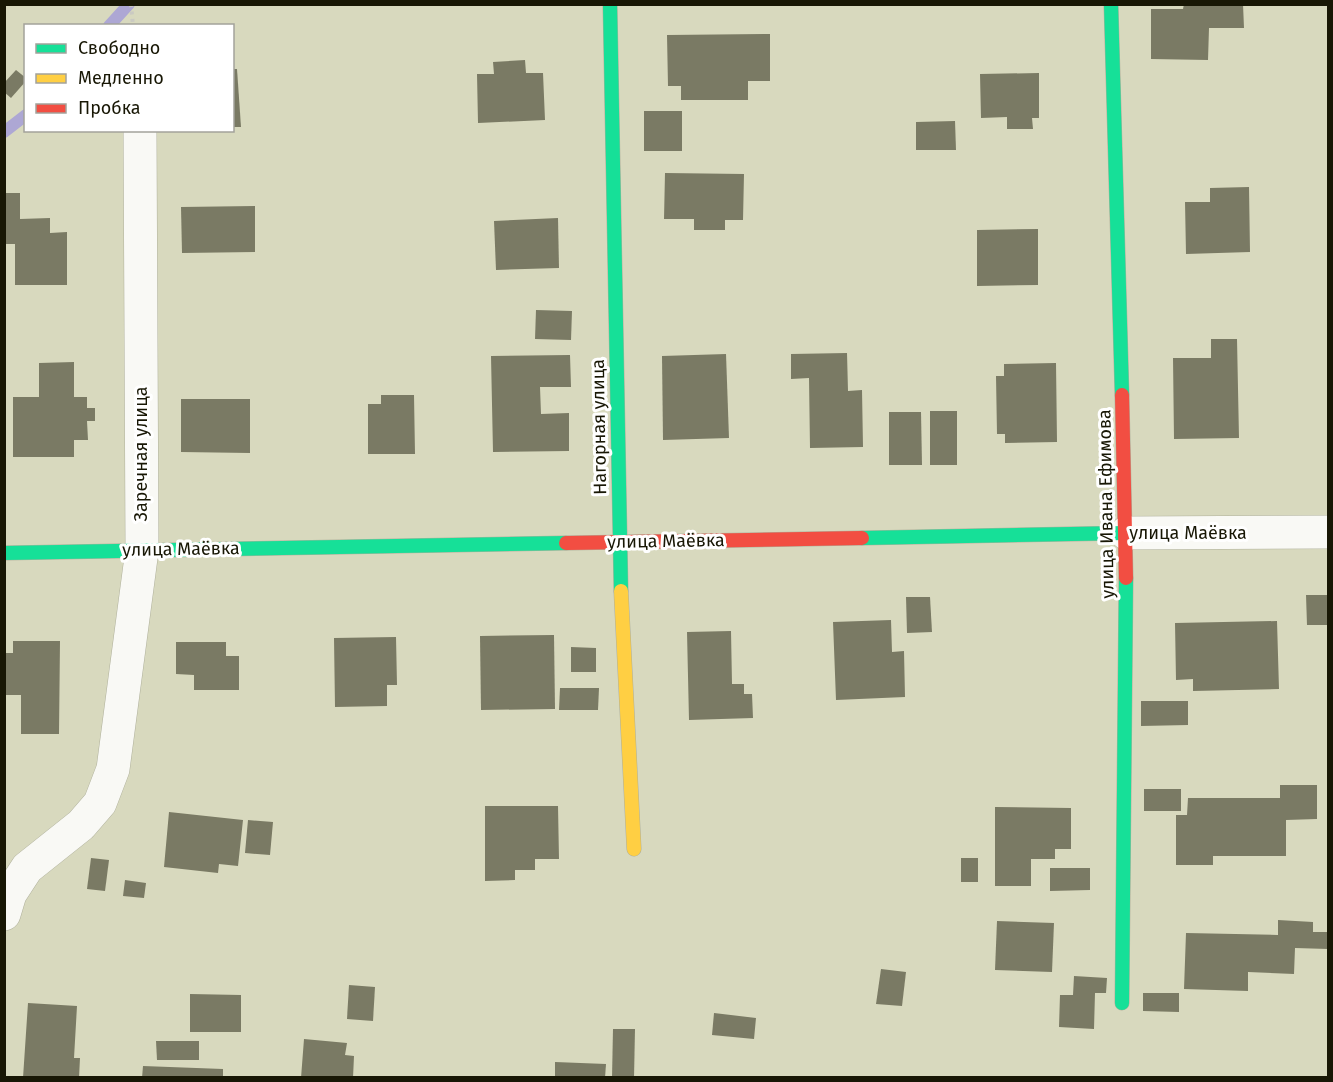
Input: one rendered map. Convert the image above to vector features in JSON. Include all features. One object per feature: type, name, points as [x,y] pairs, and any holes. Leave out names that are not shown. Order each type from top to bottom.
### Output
[{"type":"street","name":"Нагорная улица","points":[[610,4],[619,542],[634,849]]},
{"type":"street","name":"улица Ивана Ефимова","points":[[1111,4],[1126,533],[1122,1003]]},
{"type":"street","name":"Заречная улица","points":[[4,914],[10,894],[27,868],[81,825],[100,803],[113,769],[142,549],[140,132]]},
{"type":"street","name":"улица Маёвка","points":[[4,553],[1126,533],[1329,532]]},
{"type":"path","points":[[131,4],[132,23]]},
{"type":"building","points":[[1184,4],[1243,4],[1244,28],[1209,28],[1208,60],[1151,59],[1151,9],[1183,9]]},
{"type":"building","points":[[770,34],[770,81],[748,81],[748,100],[681,100],[681,86],[668,86],[667,35]]},
{"type":"building","points":[[525,60],[526,73],[543,73],[545,120],[478,123],[477,74],[494,74],[493,62]]},
{"type":"building","points":[[234,69],[237,69],[241,127],[234,127]]},
{"type":"building","points":[[16,70],[24,76],[24,83],[11,98],[4,92],[4,83]]},
{"type":"building","points":[[1039,73],[1039,118],[1032,118],[1033,129],[1007,129],[1007,117],[981,118],[980,74]]},
{"type":"building","points":[[644,111],[682,111],[682,151],[644,151]]},
{"type":"building","points":[[955,121],[956,150],[916,150],[916,122]]},
{"type":"building","points":[[665,173],[744,174],[743,220],[725,220],[725,230],[694,230],[694,219],[664,219]]},
{"type":"building","points":[[1249,187],[1250,252],[1186,254],[1185,202],[1210,202],[1210,188]]},
{"type":"building","points":[[4,193],[20,193],[20,219],[50,218],[50,233],[67,232],[67,285],[15,285],[15,244],[4,244]]},
{"type":"building","points":[[255,206],[255,252],[182,253],[181,207]]},
{"type":"building","points":[[558,218],[559,268],[496,270],[494,221]]},
{"type":"building","points":[[1038,229],[1038,285],[977,286],[977,230]]},
{"type":"building","points":[[536,310],[572,311],[571,340],[535,339]]},
{"type":"building","points":[[1211,339],[1237,339],[1239,438],[1174,439],[1173,358],[1211,358]]},
{"type":"building","points":[[847,353],[848,391],[862,390],[863,447],[810,448],[809,378],[791,379],[791,354]]},
{"type":"building","points":[[726,354],[729,438],[663,440],[662,356]]},
{"type":"building","points":[[570,355],[571,387],[540,387],[541,414],[569,413],[569,451],[493,452],[491,356]]},
{"type":"building","points":[[74,362],[74,397],[87,397],[87,408],[95,408],[95,421],[87,421],[88,440],[74,440],[74,457],[13,457],[13,397],[39,397],[39,363]]},
{"type":"building","points":[[1056,363],[1057,442],[1005,443],[1005,434],[997,434],[996,376],[1004,376],[1004,364]]},
{"type":"building","points":[[381,395],[414,395],[415,454],[368,454],[368,404],[381,404]]},
{"type":"building","points":[[181,399],[250,399],[250,453],[181,452]]},
{"type":"building","points":[[930,411],[957,411],[957,465],[930,465]]},
{"type":"building","points":[[889,412],[921,412],[922,465],[889,465]]},
{"type":"building","points":[[1306,595],[1328,595],[1328,625],[1307,625]]},
{"type":"building","points":[[906,597],[930,597],[932,632],[907,633]]},
{"type":"building","points":[[891,620],[892,652],[904,651],[905,697],[836,700],[833,622]]},
{"type":"building","points":[[1277,621],[1279,689],[1193,691],[1193,679],[1176,680],[1175,623]]},
{"type":"building","points":[[731,631],[732,684],[744,684],[744,694],[752,694],[753,718],[689,720],[687,632]]},
{"type":"building","points":[[554,635],[555,709],[481,710],[480,636]]},
{"type":"building","points":[[396,637],[397,685],[387,685],[387,706],[335,707],[334,638]]},
{"type":"building","points":[[13,641],[60,641],[59,734],[21,734],[21,695],[4,695],[4,653],[13,653]]},
{"type":"building","points":[[176,642],[226,642],[226,656],[239,656],[239,690],[194,690],[194,675],[176,674]]},
{"type":"building","points":[[571,647],[596,648],[596,672],[571,672]]},
{"type":"building","points":[[560,688],[599,688],[598,710],[559,710]]},
{"type":"building","points":[[1141,701],[1188,701],[1188,725],[1141,726]]},
{"type":"building","points":[[1280,785],[1317,785],[1317,819],[1286,820],[1286,856],[1213,856],[1213,865],[1176,865],[1176,815],[1187,815],[1188,798],[1280,798]]},
{"type":"building","points":[[1144,789],[1181,789],[1181,811],[1144,811]]},
{"type":"building","points":[[485,806],[558,806],[559,859],[535,859],[535,870],[515,870],[515,880],[485,881]]},
{"type":"building","points":[[995,807],[1071,808],[1071,849],[1055,849],[1055,859],[1031,859],[1031,886],[995,886]]},
{"type":"building","points":[[169,812],[243,820],[238,866],[219,864],[218,873],[164,867]]},
{"type":"building","points":[[248,820],[273,822],[270,855],[245,853]]},
{"type":"building","points":[[91,858],[109,860],[105,891],[87,889]]},
{"type":"building","points":[[961,858],[978,858],[978,882],[961,882]]},
{"type":"building","points":[[1050,868],[1090,868],[1090,890],[1050,891]]},
{"type":"building","points":[[125,880],[146,883],[144,898],[123,896]]},
{"type":"building","points":[[1278,920],[1313,922],[1313,932],[1328,932],[1328,949],[1295,948],[1294,974],[1248,972],[1248,991],[1184,989],[1186,933],[1278,935]]},
{"type":"building","points":[[997,921],[1054,923],[1052,972],[995,970]]},
{"type":"building","points":[[881,969],[906,972],[902,1006],[876,1004]]},
{"type":"building","points":[[1074,976],[1107,978],[1106,993],[1095,993],[1094,1029],[1059,1027],[1060,995],[1073,995]]},
{"type":"building","points":[[349,985],[375,987],[373,1021],[347,1019]]},
{"type":"building","points":[[1143,993],[1179,993],[1179,1012],[1143,1011]]},
{"type":"building","points":[[190,994],[241,995],[241,1032],[190,1032]]},
{"type":"building","points":[[28,1003],[77,1006],[74,1058],[80,1058],[79,1078],[23,1078]]},
{"type":"building","points":[[714,1013],[756,1018],[754,1039],[712,1035]]},
{"type":"building","points":[[613,1029],[635,1029],[634,1078],[612,1078]]},
{"type":"building","points":[[304,1039],[347,1043],[345,1055],[354,1056],[353,1078],[301,1078]]},
{"type":"building","points":[[156,1041],[199,1041],[199,1060],[157,1060]]},
{"type":"building","points":[[555,1062],[606,1064],[605,1078],[555,1078]]},
{"type":"building","points":[[143,1066],[223,1069],[223,1078],[142,1078]]},
{"type":"waterway","points":[[111,24],[129,4]]},
{"type":"waterway","points":[[4,132],[24,117]]},
{"type":"traffic: fast","points":[[610,4],[621,591]]},
{"type":"traffic: fast","points":[[1111,4],[1122,395]]},
{"type":"traffic: fast","points":[[862,538],[1126,533]]},
{"type":"traffic: fast","points":[[4,553],[566,543]]},
{"type":"traffic: fast","points":[[1122,1003],[1126,578]]},
{"type":"traffic: slow","points":[[621,591],[634,849]]},
{"type":"traffic: jam","points":[[1122,395],[1126,578]]},
{"type":"traffic: jam","points":[[566,543],[862,538]]}]
